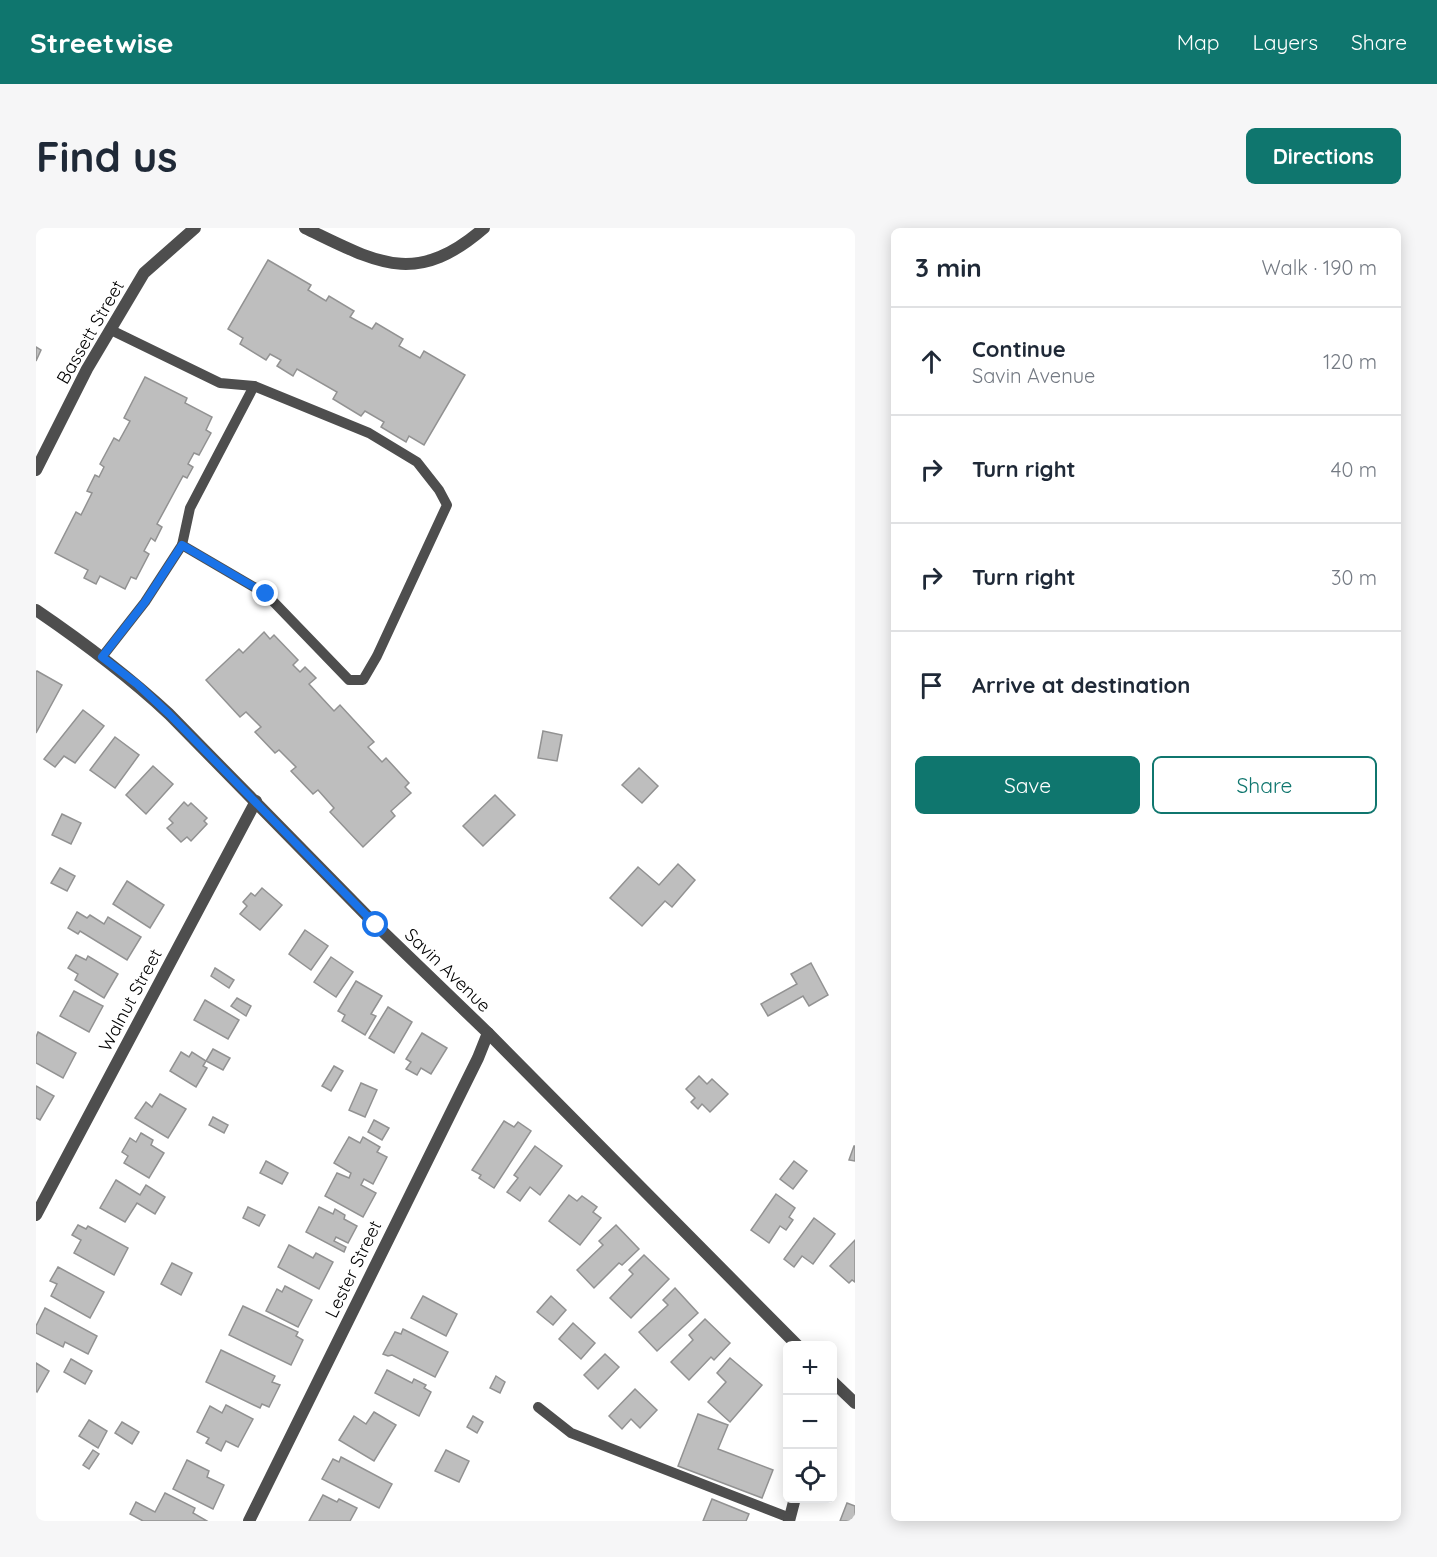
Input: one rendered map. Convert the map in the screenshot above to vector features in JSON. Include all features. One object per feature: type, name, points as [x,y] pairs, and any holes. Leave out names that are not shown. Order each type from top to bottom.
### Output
[{"type":"street","name":"Bassett Street","points":[[36,470],[87,369],[144,273],[195,228]]},
{"type":"street","points":[[306,228],[366,257],[386,263],[409,264],[429,260],[452,250],[484,228]]},
{"type":"street","name":"Savin Avenue","points":[[36,610],[137,684],[793,1341]]},
{"type":"street","name":"Walnut Street","points":[[36,1215],[256,801]]},
{"type":"street","name":"Lester Street","points":[[249,1521],[478,1058],[488,1033]]},
{"type":"street","points":[[837,1386],[855,1403]]},
{"type":"street","points":[[789,1520],[794,1503]]},
{"type":"lane","points":[[111,330],[220,383],[254,386],[369,433],[417,462],[439,490],[447,505],[363,680],[349,680],[266,594],[182,545]]},
{"type":"lane","points":[[102,657],[145,602],[182,545],[189,508],[254,386]]},
{"type":"lane","points":[[538,1407],[571,1434],[789,1520]]},
{"type":"building","points":[[268,260],[311,285],[308,290],[326,301],[329,296],[354,311],[350,317],[372,329],[376,323],[403,339],[399,346],[420,358],[424,351],[465,375],[424,445],[409,436],[406,442],[381,427],[384,422],[365,411],[361,416],[333,399],[337,392],[297,369],[293,376],[277,366],[281,360],[270,354],[266,360],[240,344],[243,338],[228,329]]},
{"type":"building","points":[[36,347],[41,350],[36,361]]},
{"type":"building","points":[[145,377],[187,398],[185,403],[212,417],[206,430],[211,433],[199,455],[194,453],[188,464],[193,467],[187,478],[183,476],[157,524],[162,527],[155,541],[151,538],[144,551],[149,554],[136,579],[131,577],[125,589],[100,576],[96,584],[84,578],[88,570],[55,553],[76,512],[81,515],[92,493],[87,491],[95,475],[99,477],[104,467],[100,464],[114,438],[119,441],[130,421],[124,418]]},
{"type":"building","points":[[264,632],[270,639],[274,635],[298,660],[293,665],[300,672],[305,667],[316,678],[309,684],[334,711],[340,705],[374,742],[368,747],[382,762],[386,758],[409,783],[405,787],[411,793],[391,811],[395,816],[363,847],[330,812],[334,808],[318,790],[313,794],[291,771],[296,767],[279,750],[275,753],[255,732],[261,727],[246,712],[240,717],[206,680],[239,649],[243,653]]},
{"type":"building","points":[[36,672],[62,685],[36,733]]},
{"type":"building","points":[[83,710],[104,726],[75,763],[64,756],[55,767],[44,759]]},
{"type":"building","points":[[543,731],[562,735],[557,761],[538,758]]},
{"type":"building","points":[[115,737],[139,755],[115,788],[90,770]]},
{"type":"building","points":[[153,766],[173,784],[146,814],[126,795]]},
{"type":"building","points":[[639,768],[658,786],[642,803],[622,785]]},
{"type":"building","points":[[495,795],[515,815],[483,846],[463,826]]},
{"type":"building","points":[[184,802],[188,806],[191,803],[207,818],[204,821],[207,824],[191,841],[187,837],[181,842],[167,828],[173,823],[169,819]]},
{"type":"building","points":[[62,814],[81,823],[71,844],[52,835]]},
{"type":"building","points":[[678,864],[695,880],[672,907],[665,901],[642,926],[610,898],[638,867],[659,885]]},
{"type":"building","points":[[60,868],[75,876],[67,891],[51,883]]},
{"type":"building","points":[[127,881],[164,905],[150,928],[113,904]]},
{"type":"building","points":[[262,888],[282,905],[260,930],[240,914],[247,906],[243,902],[251,893],[255,896]]},
{"type":"building","points":[[77,912],[87,918],[90,915],[104,924],[108,917],[141,937],[127,960],[80,931],[78,934],[68,928]]},
{"type":"building","points":[[305,930],[328,946],[311,970],[289,954]]},
{"type":"building","points":[[76,955],[86,960],[88,956],[118,974],[104,998],[75,980],[78,974],[68,968]]},
{"type":"building","points":[[331,957],[353,972],[336,997],[314,982]]},
{"type":"building","points":[[811,963],[828,995],[809,1006],[803,996],[768,1016],[761,1004],[797,984],[791,974]]},
{"type":"building","points":[[215,968],[234,980],[229,988],[211,976]]},
{"type":"building","points":[[356,981],[382,996],[371,1014],[376,1016],[365,1035],[342,1021],[345,1015],[338,1011]]},
{"type":"building","points":[[74,991],[103,1006],[89,1032],[60,1016]]},
{"type":"building","points":[[237,998],[251,1006],[246,1016],[231,1006]]},
{"type":"building","points":[[205,1000],[239,1020],[228,1039],[194,1020]]},
{"type":"building","points":[[388,1007],[412,1022],[394,1053],[369,1038]]},
{"type":"building","points":[[38,1032],[76,1053],[63,1078],[36,1063]]},
{"type":"building","points":[[422,1033],[447,1048],[431,1074],[421,1068],[417,1075],[406,1069],[411,1062],[406,1059]]},
{"type":"building","points":[[213,1049],[230,1058],[223,1070],[206,1061]]},
{"type":"building","points":[[181,1052],[189,1057],[192,1052],[206,1061],[203,1066],[207,1068],[196,1087],[170,1071]]},
{"type":"building","points":[[334,1066],[343,1071],[331,1091],[322,1086]]},
{"type":"building","points":[[699,1076],[707,1084],[712,1079],[728,1094],[710,1112],[702,1104],[698,1109],[691,1102],[695,1098],[686,1089]]},
{"type":"building","points":[[361,1083],[377,1090],[365,1117],[349,1110]]},
{"type":"building","points":[[36,1086],[54,1096],[40,1120],[36,1118]]},
{"type":"building","points":[[160,1094],[186,1109],[168,1138],[135,1118],[146,1102],[152,1107]]},
{"type":"building","points":[[213,1117],[228,1125],[224,1133],[209,1125]]},
{"type":"building","points":[[374,1120],[389,1128],[382,1140],[368,1132]]},
{"type":"building","points":[[504,1121],[514,1127],[518,1122],[531,1131],[494,1188],[479,1178],[481,1175],[472,1170]]},
{"type":"building","points":[[141,1133],[153,1140],[151,1145],[164,1153],[149,1178],[124,1163],[128,1156],[122,1152],[130,1138],[136,1142]]},
{"type":"building","points":[[349,1137],[360,1143],[363,1137],[380,1147],[377,1152],[387,1157],[373,1184],[364,1179],[361,1185],[376,1193],[363,1217],[325,1196],[337,1173],[349,1178],[351,1173],[334,1163]]},
{"type":"building","points":[[535,1146],[562,1166],[540,1195],[530,1187],[520,1201],[507,1192],[518,1178],[514,1175]]},
{"type":"building","points":[[855,1146],[855,1161],[849,1160]]},
{"type":"building","points":[[266,1161],[288,1173],[282,1184],[260,1173]]},
{"type":"building","points":[[794,1161],[807,1171],[793,1189],[780,1179]]},
{"type":"building","points":[[116,1180],[140,1195],[146,1185],[165,1197],[155,1214],[137,1203],[125,1222],[100,1208]]},
{"type":"building","points":[[776,1194],[795,1208],[789,1217],[793,1220],[786,1230],[780,1226],[769,1243],[751,1230]]},
{"type":"building","points":[[569,1195],[577,1201],[582,1196],[597,1207],[593,1212],[601,1218],[580,1245],[549,1221]]},
{"type":"building","points":[[248,1207],[265,1215],[259,1226],[243,1218]]},
{"type":"building","points":[[319,1207],[333,1214],[335,1209],[345,1215],[344,1219],[357,1226],[348,1243],[336,1237],[334,1241],[346,1247],[344,1252],[306,1232]]},
{"type":"building","points":[[814,1218],[835,1234],[813,1264],[802,1256],[794,1267],[784,1259]]},
{"type":"building","points":[[78,1225],[86,1229],[88,1226],[128,1248],[114,1275],[74,1253],[81,1240],[72,1235]]},
{"type":"building","points":[[616,1225],[639,1249],[622,1265],[619,1263],[594,1288],[577,1270],[603,1245],[599,1241]]},
{"type":"building","points":[[855,1240],[855,1282],[852,1280],[849,1283],[830,1266]]},
{"type":"building","points":[[289,1245],[313,1258],[316,1253],[333,1262],[319,1289],[278,1267]]},
{"type":"building","points":[[644,1255],[669,1279],[631,1318],[610,1298],[633,1274],[629,1270]]},
{"type":"building","points":[[172,1263],[192,1273],[181,1295],[161,1284]]},
{"type":"building","points":[[58,1267],[104,1292],[90,1318],[51,1296],[57,1284],[50,1281]]},
{"type":"building","points":[[285,1286],[312,1300],[298,1327],[266,1311],[277,1289],[282,1292]]},
{"type":"building","points":[[675,1288],[698,1313],[657,1351],[639,1332],[668,1305],[663,1300]]},
{"type":"building","points":[[423,1296],[457,1314],[446,1336],[411,1318]]},
{"type":"building","points":[[551,1296],[566,1310],[553,1325],[537,1312]]},
{"type":"building","points":[[243,1306],[298,1332],[296,1336],[303,1340],[291,1365],[229,1335]]},
{"type":"building","points":[[45,1308],[97,1336],[88,1354],[65,1342],[63,1347],[36,1333],[36,1326]]},
{"type":"building","points":[[705,1319],[730,1343],[714,1360],[711,1357],[689,1380],[671,1362],[693,1340],[689,1335]]},
{"type":"building","points":[[573,1323],[595,1343],[581,1359],[559,1339]]},
{"type":"building","points":[[403,1329],[448,1352],[435,1377],[392,1355],[383,1354],[395,1332],[401,1334]]},
{"type":"building","points":[[221,1350],[275,1376],[272,1382],[280,1385],[269,1407],[262,1404],[260,1408],[206,1382]]},
{"type":"building","points":[[605,1354],[619,1367],[598,1389],[584,1375]]},
{"type":"building","points":[[730,1358],[762,1385],[730,1422],[708,1402],[726,1382],[717,1373]]},
{"type":"building","points":[[71,1359],[92,1371],[85,1384],[64,1372]]},
{"type":"building","points":[[36,1363],[49,1371],[37,1392],[36,1391]]},
{"type":"building","points":[[387,1370],[412,1383],[414,1379],[426,1385],[424,1388],[431,1392],[419,1416],[375,1393]]},
{"type":"building","points":[[496,1376],[505,1382],[500,1393],[490,1388]]},
{"type":"building","points":[[635,1389],[657,1410],[640,1428],[631,1419],[622,1429],[609,1416]]},
{"type":"building","points":[[226,1405],[253,1419],[238,1447],[226,1441],[221,1451],[206,1443],[209,1438],[197,1432],[210,1406],[222,1413]]},
{"type":"building","points":[[374,1412],[396,1425],[374,1461],[339,1440],[354,1416],[366,1424]]},
{"type":"building","points":[[698,1414],[728,1425],[718,1449],[773,1470],[762,1498],[678,1466]]},
{"type":"building","points":[[473,1416],[483,1422],[477,1433],[467,1427]]},
{"type":"building","points":[[89,1420],[107,1431],[98,1448],[79,1436]]},
{"type":"building","points":[[122,1422],[139,1432],[132,1444],[115,1433]]},
{"type":"building","points":[[93,1450],[99,1454],[89,1469],[83,1465]]},
{"type":"building","points":[[446,1450],[469,1461],[459,1482],[435,1471]]},
{"type":"building","points":[[341,1457],[392,1484],[379,1508],[322,1479],[333,1459],[339,1462]]},
{"type":"building","points":[[187,1460],[209,1471],[207,1477],[224,1485],[213,1509],[173,1489]]},
{"type":"building","points":[[165,1493],[195,1508],[193,1513],[207,1521],[143,1521],[130,1514],[136,1502],[155,1512]]},
{"type":"building","points":[[323,1495],[337,1502],[339,1499],[357,1508],[350,1521],[309,1521]]},
{"type":"building","points":[[712,1499],[749,1514],[746,1521],[703,1521]]},
{"type":"building","points":[[847,1503],[855,1506],[855,1521],[840,1521]]},
{"type":"route","points":[[266,594],[182,545],[145,602],[102,657],[137,684],[169,714],[376,925]]}]
